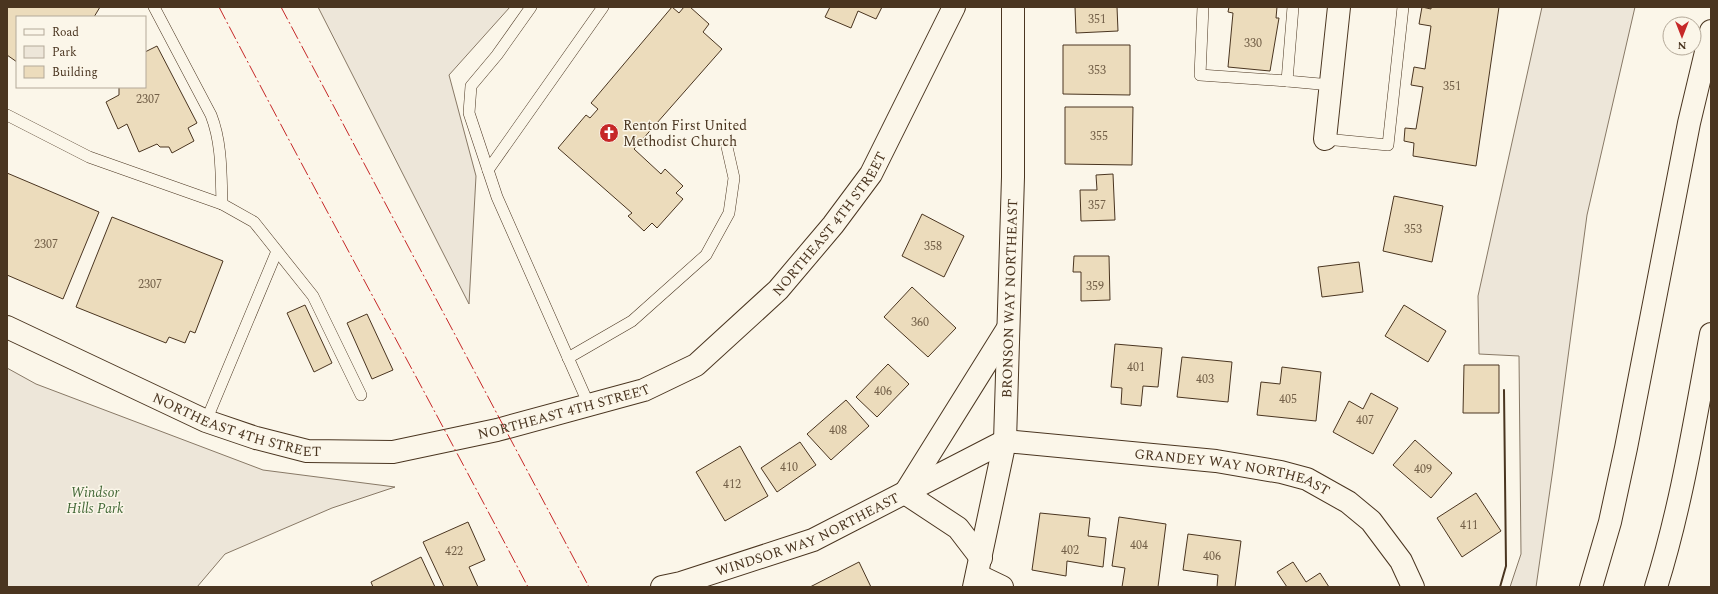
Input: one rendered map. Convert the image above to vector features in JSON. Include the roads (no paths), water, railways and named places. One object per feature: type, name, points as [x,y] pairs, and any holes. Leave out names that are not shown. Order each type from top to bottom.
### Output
[{"type":"main road","name":"NORTHEAST 4TH STREET","points":[[7,327],[206,421],[256,438],[307,451],[393,452],[497,430],[644,390],[696,365],[778,290],[833,225],[871,174],[954,7]]},
{"type":"main road","name":"BRONSON WAY NORTHEAST","points":[[978,573],[1005,441],[1013,177],[1013,7]]},
{"type":"main road","points":[[1325,139],[1339,7]]},
{"type":"main road","points":[[1591,587],[1610,522],[1625,456],[1689,123],[1711,31]]},
{"type":"main road","name":"WINDSOR WAY NORTHEAST","points":[[905,493],[1009,327]]},
{"type":"main road","points":[[1656,587],[1684,482],[1711,334]]},
{"type":"main road","name":"WINDSOR WAY NORTHEAST","points":[[662,587],[813,540],[1005,441]]},
{"type":"main road","name":"GRANDEY WAY NORTHEAST","points":[[1005,441],[1216,461],[1280,472],[1307,479],[1348,502],[1371,521],[1401,561],[1413,587]]},
{"type":"main road","name":"WINDSOR WAY NORTHEAST","points":[[905,493],[958,528],[978,573]]},
{"type":"main road","points":[[978,573],[1002,587]]},
{"type":"lane","points":[[154,7],[217,129],[221,158],[222,204]]},
{"type":"lane","points":[[531,7],[497,54],[471,86],[469,113],[497,197],[589,405]]},
{"type":"lane","points":[[488,170],[603,7]]},
{"type":"lane","points":[[1203,7],[1200,75],[1331,85]]},
{"type":"lane","points":[[1287,81],[1293,7]]},
{"type":"lane","points":[[1325,139],[1388,146],[1403,7]]},
{"type":"lane","points":[[7,114],[89,158],[222,204],[254,222],[313,296],[361,395]]},
{"type":"lane","points":[[568,358],[632,321],[706,255],[729,213],[734,178],[727,147]]},
{"type":"lane","points":[[206,421],[277,251]]},
{"type":"place","name":"Renton First United Methodist Church","points":[[609,133]]},
{"type":"park label","name":"Windsor Hills Park","points":[[95,500]]}]
